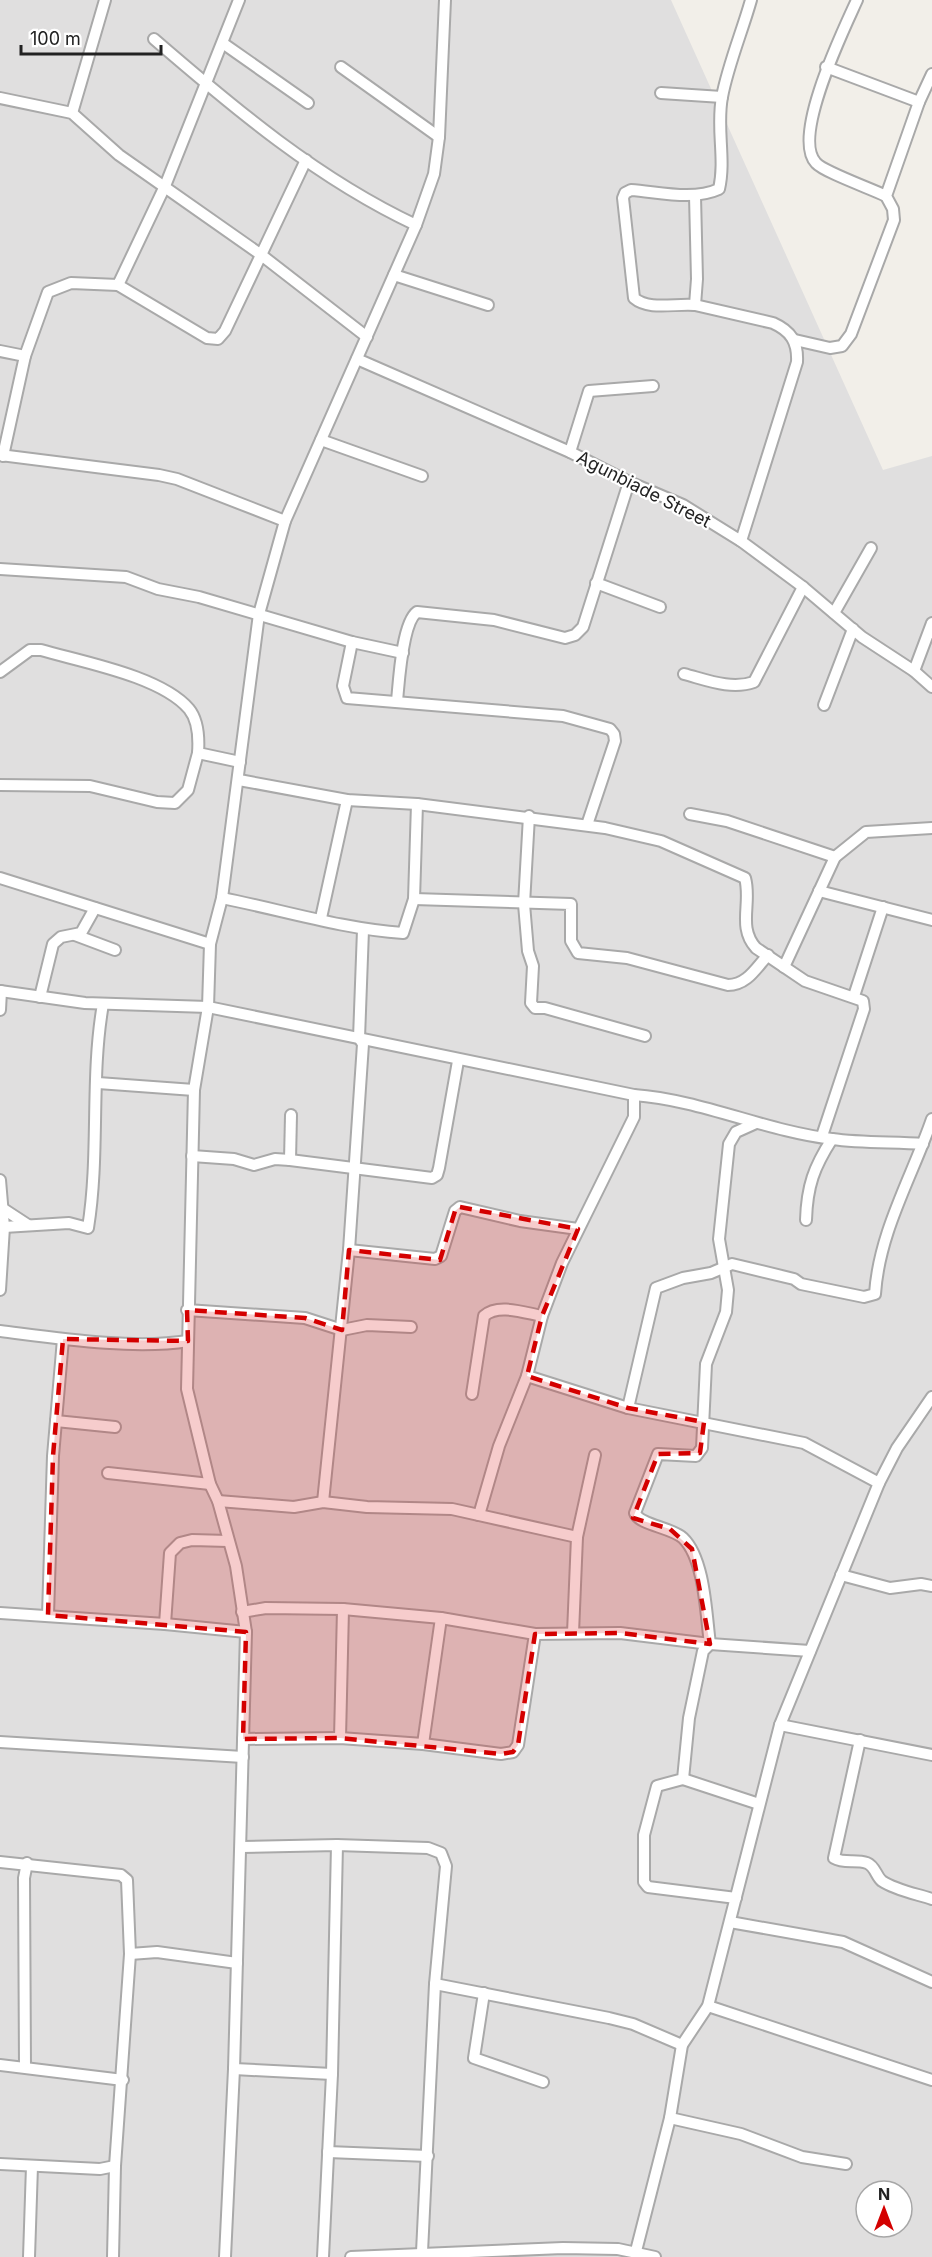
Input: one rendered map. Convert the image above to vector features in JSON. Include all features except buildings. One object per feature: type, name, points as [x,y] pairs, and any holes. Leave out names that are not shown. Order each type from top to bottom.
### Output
[{"type":"street","points":[[72,113],[105,0]]},
{"type":"street","points":[[118,285],[165,186],[224,44],[239,0]]},
{"type":"street","points":[[225,2257],[234,2069],[246,1632],[236,1566],[218,1501],[210,1484],[187,1389],[187,1310],[194,1090],[208,1007],[210,944],[222,898],[260,614],[285,521],[416,225],[434,174],[440,137],[445,0]]},
{"type":"street","points":[[741,541],[797,362],[795,340],[785,328],[773,323],[695,305],[641,304],[634,298],[623,198],[625,193],[631,190],[707,195],[719,189],[722,177],[720,132],[722,98],[751,0]]},
{"type":"street","points":[[795,340],[830,348],[842,346],[851,334],[894,220],[893,209],[886,196],[816,164],[809,152],[808,137],[826,67],[856,0]]},
{"type":"street","points":[[154,39],[206,84],[306,160],[373,205],[416,225]]},
{"type":"street","points":[[224,44],[308,103]]},
{"type":"street","points":[[341,67],[440,137]]},
{"type":"street","points":[[826,67],[919,102]]},
{"type":"street","points":[[886,196],[919,102],[932,74]]},
{"type":"street","points":[[661,93],[722,98]]},
{"type":"street","points":[[0,98],[72,113],[119,155],[260,254],[367,337]]},
{"type":"street","points":[[285,521],[177,479],[1,456],[25,356],[48,292],[71,283],[118,285],[207,338],[218,339],[225,331],[306,160]]},
{"type":"street","points":[[694,195],[697,279],[695,305]]},
{"type":"street","points":[[394,275],[488,305]]},
{"type":"street","points":[[0,351],[25,356]]},
{"type":"street","name":"Agunbiade Street","points":[[357,359],[570,452],[629,482],[683,505],[741,541],[803,587],[853,629],[914,671],[932,687]]},
{"type":"street","points":[[570,452],[589,391],[653,386]]},
{"type":"street","points":[[321,440],[422,477]]},
{"type":"street","points":[[397,701],[403,653],[411,616],[424,610],[494,620],[565,638],[575,635],[583,627],[629,482]]},
{"type":"street","points":[[834,613],[871,548]]},
{"type":"street","points":[[0,569],[126,577],[158,589],[260,614],[352,642],[403,653]]},
{"type":"street","points":[[596,583],[660,607]]},
{"type":"street","points":[[684,674],[721,684],[740,686],[754,682],[803,587]]},
{"type":"street","points":[[914,671],[932,623]]},
{"type":"street","points":[[824,705],[853,629]]},
{"type":"street","points":[[352,642],[343,686],[344,696],[347,698],[563,716],[610,729],[615,741],[586,825]]},
{"type":"street","points":[[0,672],[30,650],[41,650],[161,686],[190,710],[199,735],[198,753],[188,790],[175,803],[157,802],[90,786],[0,785]]},
{"type":"street","points":[[198,753],[240,762]]},
{"type":"street","points":[[239,780],[347,800],[417,804],[529,816],[586,825],[661,841],[745,878],[747,910],[744,925],[749,941],[805,981],[863,1001],[864,1009],[827,1138],[811,1176],[806,1220]]},
{"type":"street","points":[[321,918],[347,800]]},
{"type":"street","points":[[222,898],[321,918],[363,930],[404,933],[414,900],[417,804]]},
{"type":"street","points":[[690,813],[726,821],[835,856]]},
{"type":"street","points":[[529,816],[524,904],[528,951],[532,966],[531,1003],[535,1008],[546,1008],[645,1036]]},
{"type":"street","points":[[784,967],[835,856],[866,832],[932,828]]},
{"type":"street","points":[[0,878],[210,944]]},
{"type":"street","points":[[819,891],[932,920]]},
{"type":"street","points":[[414,900],[571,904],[571,941],[578,953],[588,956],[627,958],[728,986],[738,985],[744,981],[768,955]]},
{"type":"street","points":[[854,996],[883,907]]},
{"type":"street","points":[[40,997],[53,944],[61,937],[81,933],[95,908]]},
{"type":"street","points":[[323,1502],[349,1250],[363,1044],[359,1038],[363,930]]},
{"type":"street","points":[[75,935],[115,950]]},
{"type":"street","points":[[0,1010],[1,991],[103,1004],[208,1007],[458,1061],[634,1095],[660,1097],[756,1123],[827,1138],[923,1144]]},
{"type":"street","points":[[4,1227],[69,1223],[88,1228],[96,1163],[98,1083],[96,1042],[103,1004]]},
{"type":"street","points":[[192,1156],[234,1159],[254,1165],[275,1159],[290,1160],[354,1170],[432,1178],[436,1175],[458,1061]]},
{"type":"street","points":[[98,1083],[194,1090]]},
{"type":"street","points":[[479,1515],[499,1446],[527,1376],[542,1316],[578,1229],[634,1117],[634,1095]]},
{"type":"street","points":[[290,1160],[291,1115]]},
{"type":"street","points":[[628,1408],[656,1288],[683,1278],[711,1273],[726,1265],[745,1267],[794,1279],[801,1284],[864,1298],[874,1294],[888,1225],[932,1119]]},
{"type":"street","points":[[710,1644],[701,1579],[692,1549],[683,1538],[670,1529],[640,1520],[635,1514],[657,1454],[696,1456],[700,1453],[704,1422],[706,1365],[726,1312],[728,1290],[726,1265],[719,1239],[729,1144],[736,1132],[756,1123]]},
{"type":"street","points":[[0,1180],[4,1227],[1,1245],[0,1290]]},
{"type":"street","points":[[349,1250],[435,1259],[441,1256],[454,1212],[460,1207],[520,1221],[578,1229]]},
{"type":"street","points":[[2,1208],[28,1225]]},
{"type":"street","points":[[472,1394],[484,1316],[491,1310],[498,1309],[542,1316]]},
{"type":"street","points":[[187,1310],[305,1318],[342,1330],[367,1325],[411,1326]]},
{"type":"street","points":[[0,1331],[63,1340],[166,1344],[188,1341]]},
{"type":"street","points":[[48,1615],[56,1421],[63,1340]]},
{"type":"street","points":[[527,1376],[628,1408],[804,1443],[879,1483]]},
{"type":"street","points":[[631,2253],[670,2118],[682,2045],[708,2006],[780,1725],[879,1483],[897,1448],[932,1397]]},
{"type":"street","points":[[920,1415],[932,1420]]},
{"type":"street","points":[[56,1421],[115,1427]]},
{"type":"street","points":[[573,1633],[577,1537],[595,1455]]},
{"type":"street","points":[[108,1473],[210,1484]]},
{"type":"street","points":[[218,1501],[294,1506],[323,1502],[367,1507],[452,1509],[577,1537]]},
{"type":"street","points":[[165,1624],[170,1553],[180,1543],[192,1540],[228,1541]]},
{"type":"street","points":[[841,1575],[890,1588],[921,1584],[932,1586]]},
{"type":"street","points":[[242,1612],[266,1608],[343,1609],[441,1618],[535,1634],[620,1633],[710,1644],[810,1651]]},
{"type":"street","points":[[340,1738],[343,1609]]},
{"type":"street","points":[[0,1613],[246,1632]]},
{"type":"street","points":[[423,1744],[441,1618]]},
{"type":"street","points":[[243,1739],[340,1738],[423,1744],[501,1754],[513,1752],[518,1745],[535,1634]]},
{"type":"street","points":[[683,1779],[689,1719],[703,1651],[710,1644]]},
{"type":"street","points":[[780,1725],[932,1755]]},
{"type":"street","points":[[860,1740],[834,1858],[840,1862],[867,1863],[873,1868],[879,1880],[886,1884],[932,1899]]},
{"type":"street","points":[[0,1742],[243,1757]]},
{"type":"street","points":[[736,1898],[648,1887],[644,1882],[644,1835],[657,1786],[683,1779],[759,1804]]},
{"type":"street","points":[[241,1847],[337,1845],[428,1848],[441,1853],[446,1866],[435,1984],[422,2253]]},
{"type":"street","points":[[323,2257],[332,2074],[337,1845]]},
{"type":"street","points":[[0,1862],[27,1863],[121,1875],[127,1880],[130,1954],[115,2171],[113,2257]]},
{"type":"street","points":[[25,2066],[27,2052],[24,1878],[27,1863]]},
{"type":"street","points":[[730,1922],[843,1942],[932,1982]]},
{"type":"street","points":[[130,1954],[157,1952],[237,1963]]},
{"type":"street","points":[[435,1984],[609,2018],[633,2024],[682,2045]]},
{"type":"street","points":[[484,1993],[474,2058],[543,2082]]},
{"type":"street","points":[[708,2006],[932,2080]]},
{"type":"street","points":[[0,2065],[25,2066],[123,2080]]},
{"type":"street","points":[[234,2069],[332,2074]]},
{"type":"street","points":[[670,2118],[741,2134],[795,2155],[846,2164]]},
{"type":"street","points":[[328,2152],[428,2156]]},
{"type":"street","points":[[0,2164],[115,2171]]},
{"type":"street","points":[[29,2257],[32,2166]]},
{"type":"street","points":[[351,2257],[422,2253],[631,2253],[655,2257]]},
{"type":"highlighted area","points":[[460,1207],[578,1229],[542,1316],[527,1376],[628,1408],[704,1422],[700,1453],[658,1454],[633,1518],[670,1529],[692,1549],[710,1644],[620,1633],[535,1634],[518,1745],[513,1752],[501,1754],[340,1738],[243,1739],[246,1632],[48,1615],[53,1456],[63,1339],[188,1341],[187,1310],[305,1318],[342,1330],[349,1250],[440,1260],[455,1211]]},
{"type":"shaded area","points":[[0,0],[671,0],[883,470],[932,456],[932,2257],[0,2257]]}]
